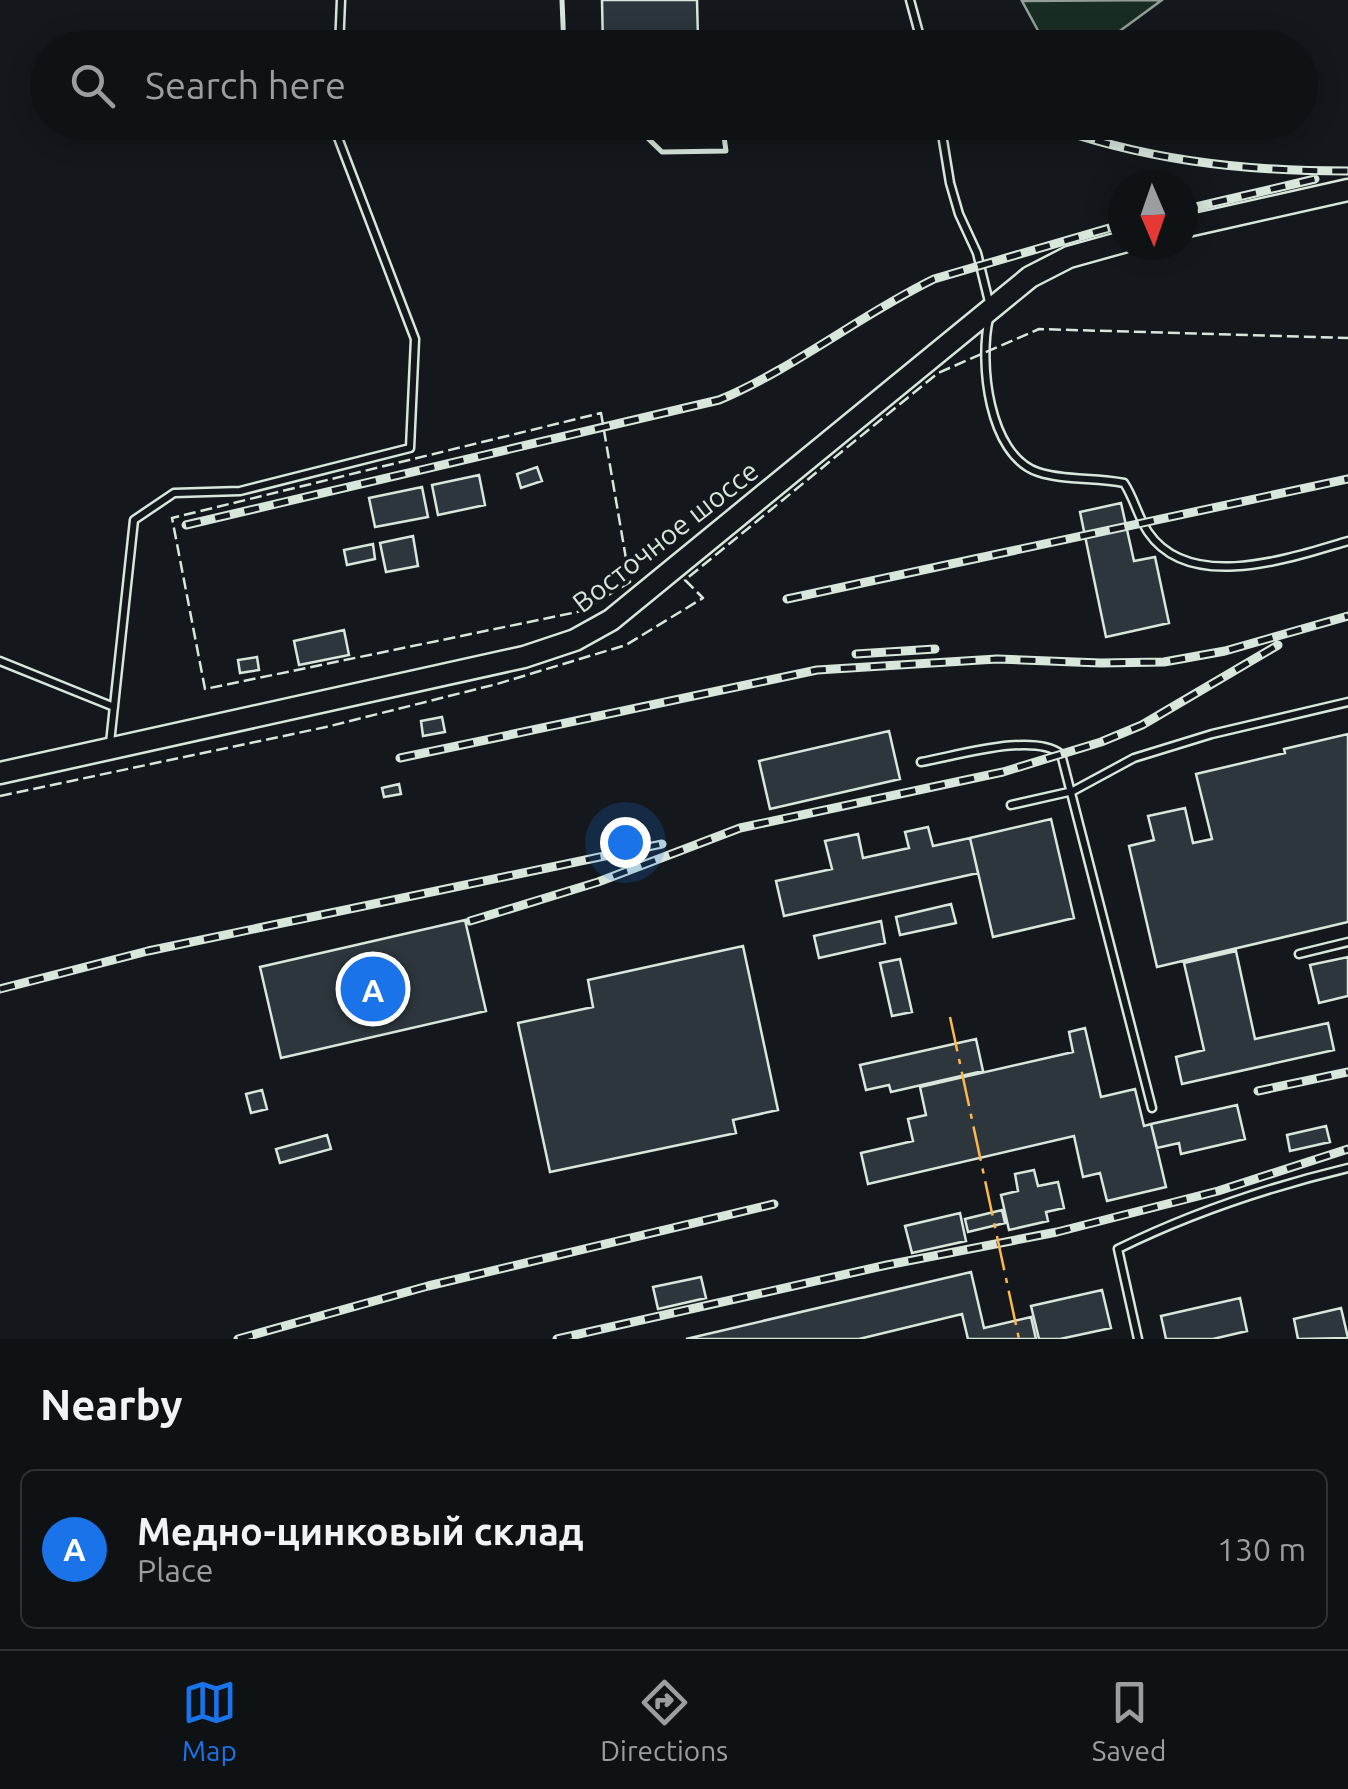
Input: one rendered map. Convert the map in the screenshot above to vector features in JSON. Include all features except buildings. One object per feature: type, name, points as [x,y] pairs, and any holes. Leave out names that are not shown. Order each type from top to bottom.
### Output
[{"type":"main road","points":[[1198,224],[1348,190]]},
{"type":"main road","name":"Восточное шоссе","points":[[0,773],[524,657],[576,640],[611,620],[1043,270],[1068,257],[1108,246]]},
{"type":"lane","points":[[340,30],[342,0]]},
{"type":"lane","points":[[910,0],[918,30]]},
{"type":"lane","points":[[109,750],[134,520],[174,493],[240,491],[410,448],[415,340],[339,140]]},
{"type":"lane","points":[[943,140],[950,183],[977,254],[991,310],[985,335],[994,423],[1005,445],[1023,465],[1053,476],[1124,483],[1138,504],[1149,533],[1162,546],[1194,562],[1235,566],[1274,562],[1348,541]]},
{"type":"lane","points":[[0,661],[114,707]]},
{"type":"lane","points":[[1011,805],[1073,790],[1134,758],[1249,724],[1348,702]]},
{"type":"lane","points":[[921,762],[1026,744],[1052,747],[1061,754],[1152,1108]]},
{"type":"lane","points":[[1299,954],[1348,942]]},
{"type":"lane","points":[[1138,1339],[1118,1249],[1284,1183],[1348,1168]]},
{"type":"green space","points":[[1162,0],[1121,30],[1038,30],[1022,1]]},
{"type":"railway","points":[[1094,140],[1229,166],[1348,171]]},
{"type":"railway","points":[[1198,206],[1315,179]]},
{"type":"railway","points":[[186,525],[719,400],[774,373],[934,279],[1108,228]]},
{"type":"railway","points":[[787,599],[1348,479]]},
{"type":"railway","points":[[400,758],[817,670],[997,659],[1164,662],[1225,651],[1348,616]]},
{"type":"railway","points":[[470,921],[598,882],[740,828],[1003,772],[1101,742],[1142,725],[1278,645]]},
{"type":"railway","points":[[856,654],[935,649]]},
{"type":"railway","points":[[0,989],[148,951],[662,844]]},
{"type":"railway","points":[[1258,1091],[1348,1072]]},
{"type":"railway","points":[[557,1339],[887,1265],[1057,1232],[1218,1191],[1348,1149]]},
{"type":"railway","points":[[238,1339],[428,1286],[774,1204]]},
{"type":"fence","points":[[0,796],[326,727],[497,684],[626,645],[703,598],[685,580],[938,373],[1039,329],[1348,338]]},
{"type":"fence","points":[[601,413],[630,582],[582,611],[205,689],[172,518],[601,413]]},
{"type":"wall","points":[[562,0],[563,30]]},
{"type":"wall","points":[[650,140],[662,152],[726,151],[724,140]]},
{"type":"power","points":[[950,1017],[1019,1339]]},
{"type":"place","name":"Медно-цинковый склад","points":[[373,989]]}]
